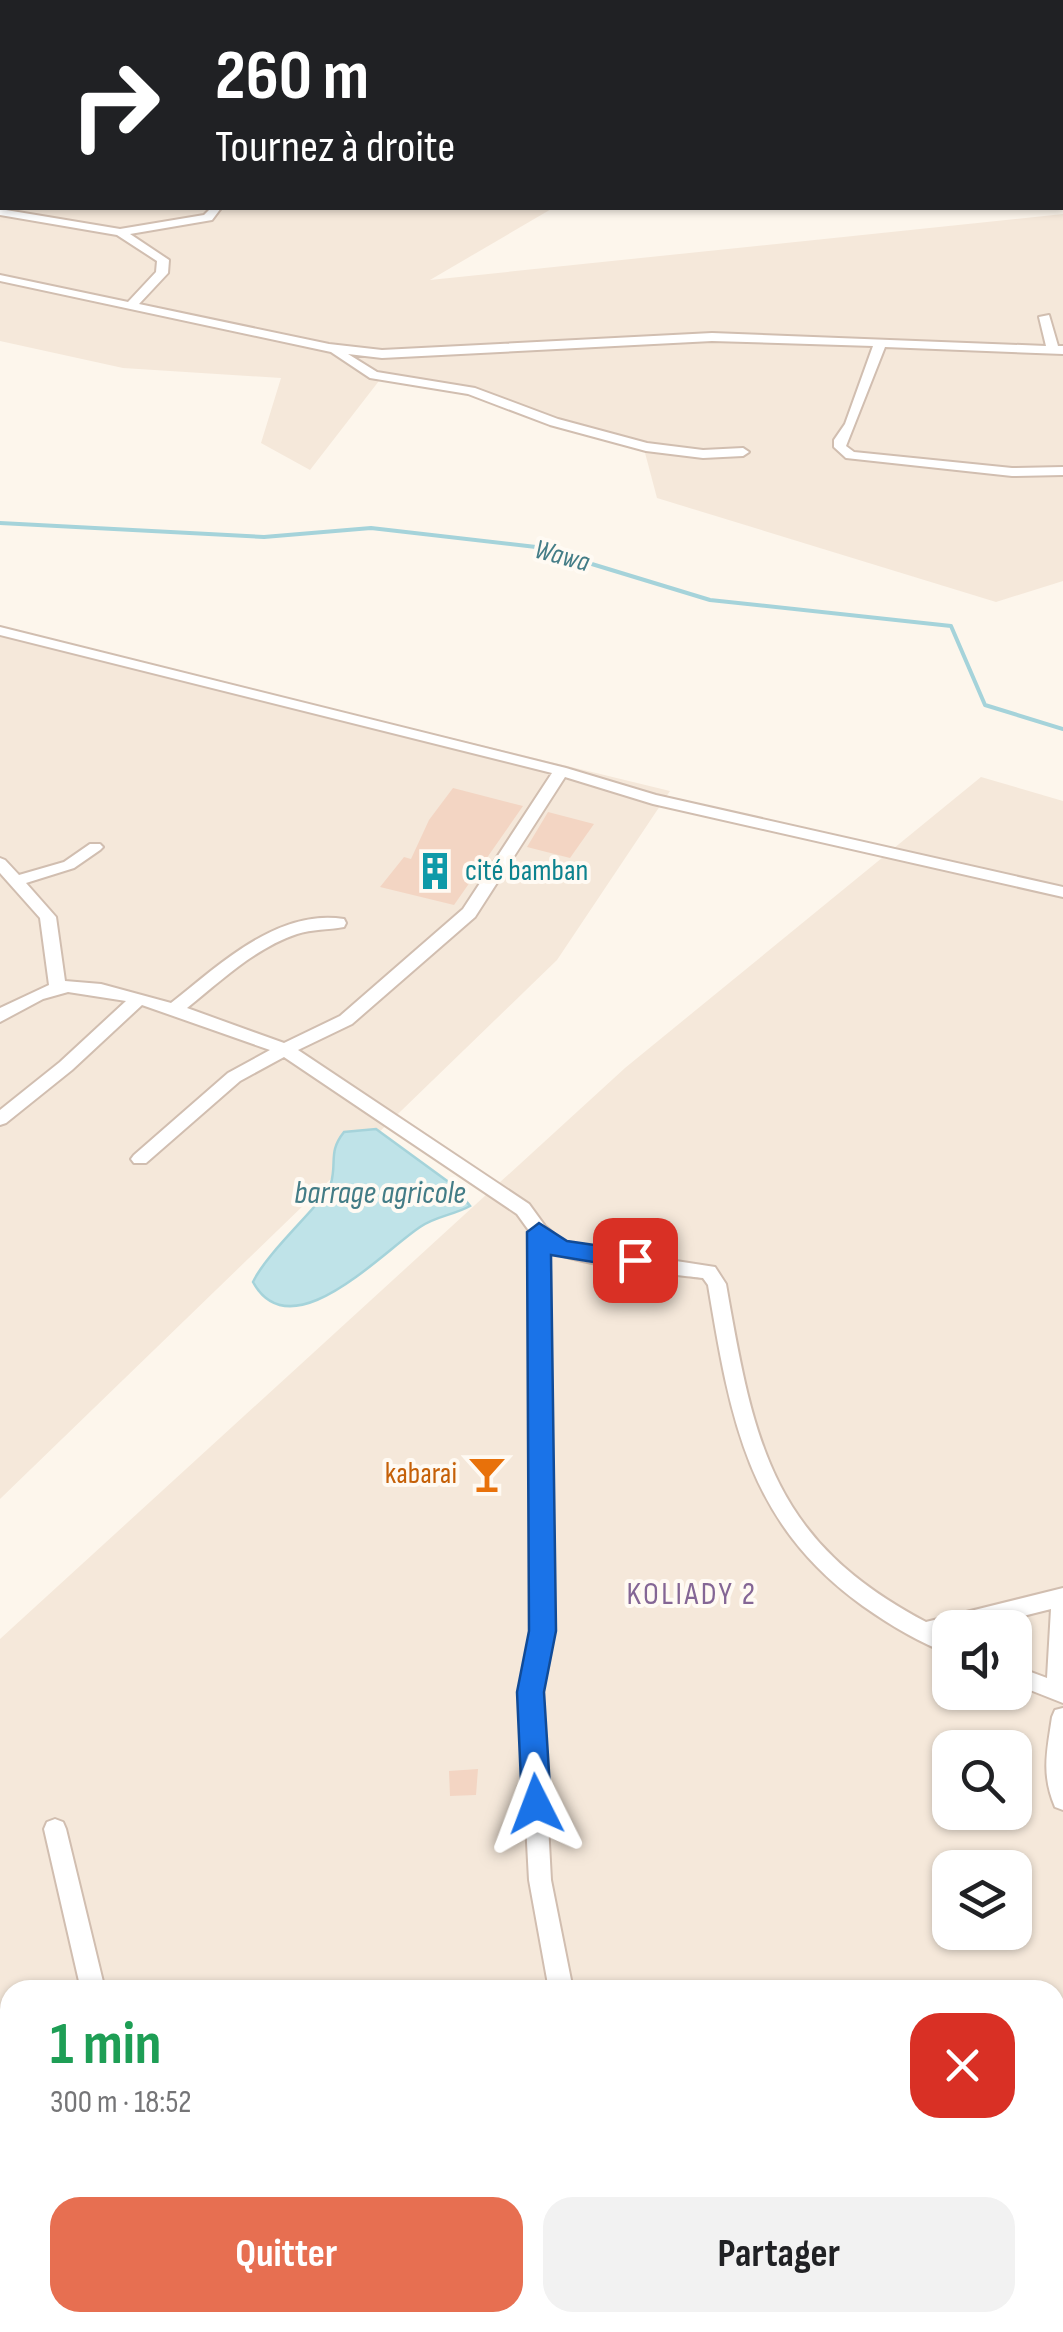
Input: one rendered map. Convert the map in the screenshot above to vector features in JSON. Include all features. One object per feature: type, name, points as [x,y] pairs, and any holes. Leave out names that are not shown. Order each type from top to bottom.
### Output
[{"type":"street","points":[[187,210],[212,213]]},
{"type":"street","points":[[0,212],[120,232],[212,213]]},
{"type":"street","points":[[120,232],[163,260],[162,273],[130,307]]},
{"type":"street","points":[[0,278],[330,348],[382,354],[712,336],[879,346],[1058,350],[1045,317]]},
{"type":"street","points":[[879,346],[870,376],[860,390],[852,426],[840,440],[840,447],[850,455],[1012,472],[1063,471]]},
{"type":"street","points":[[330,348],[374,374],[472,391],[602,436],[703,454],[743,452]]},
{"type":"street","points":[[0,632],[561,770],[668,802],[1063,892]]},
{"type":"street","points":[[140,1159],[234,1077],[346,1020],[468,912],[561,770]]},
{"type":"street","points":[[14,881],[69,865],[95,847]]},
{"type":"street","points":[[0,863],[48,917],[58,989]]},
{"type":"street","points":[[172,1010],[260,944],[307,925],[338,923]]},
{"type":"street","points":[[0,1016],[58,989],[78,986],[172,1010],[285,1050],[523,1209],[539,1232],[560,1249],[709,1272],[717,1284],[740,1415],[779,1513],[828,1568],[932,1636]]},
{"type":"street","points":[[0,1119],[136,1001]]},
{"type":"street","points":[[539,1232],[542,1631],[530,1692],[540,1880],[559,1980]]},
{"type":"street","points":[[923,1632],[1063,1597],[1060,1693],[1032,1682]]},
{"type":"street","points":[[1063,1718],[1055,1768],[1063,1800]]},
{"type":"street","points":[[56,1830],[91,1980]]},
{"type":"shaded area","points":[[0,210],[550,210],[430,280],[1063,214],[1063,581],[996,602],[657,498],[644,449],[428,379],[382,377],[310,470],[261,443],[281,378],[123,368],[0,341]]},
{"type":"shaded area","points":[[0,628],[670,791],[557,960],[0,1499]]},
{"type":"shaded area","points":[[981,777],[1063,801],[1063,1980],[0,1980],[0,1639],[625,1068]]},
{"type":"water","name":"barrage agricole","points":[[376,1129],[454,1186],[470,1206],[420,1227],[360,1274],[312,1302],[290,1306],[269,1301],[253,1282],[327,1191],[339,1139],[344,1132]]},
{"type":"building","points":[[453,788],[523,806],[454,905],[380,887],[404,857],[411,859],[429,820]]},
{"type":"building","points":[[548,812],[594,824],[570,858],[527,847]]},
{"type":"building","points":[[478,1769],[476,1795],[450,1796],[449,1771]]},
{"type":"waterway","name":"Wawa","points":[[0,523],[264,537],[371,528],[536,547],[710,600],[951,626],[985,705],[1063,729]]},
{"type":"place","name":"cité bamban","points":[[435,871]]},
{"type":"place","name":"kabarai","points":[[487,1474]]},
{"type":"district","name":"KOLIADY 2","points":[[692,1594]]},
{"type":"route","points":[[536,1804],[530,1692],[542,1631],[539,1232],[560,1249],[635,1260]]}]
